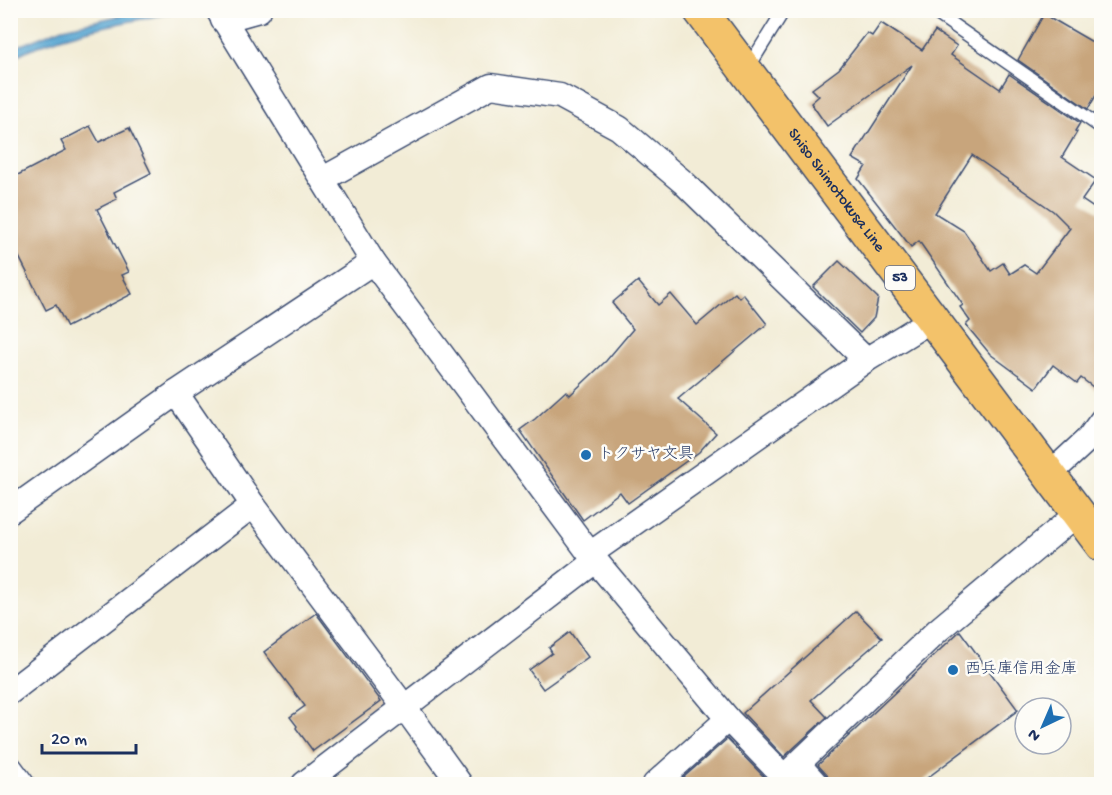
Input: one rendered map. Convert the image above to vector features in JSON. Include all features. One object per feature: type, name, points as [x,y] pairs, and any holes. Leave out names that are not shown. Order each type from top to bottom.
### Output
[{"type":"main road","name":"Shiso Shimotokusa Line","points":[[700,10],[1101,545]]},
{"type":"street","points":[[259,10],[220,15],[373,262],[592,557],[728,719],[784,777],[938,630],[1077,514]]},
{"type":"street","points":[[323,178],[491,86],[560,96],[619,128],[683,182],[866,360]]},
{"type":"street","points":[[10,511],[176,393],[373,262]]},
{"type":"street","points":[[304,784],[405,708],[592,557],[866,360],[932,320]]},
{"type":"street","points":[[176,393],[253,505],[460,784]]},
{"type":"street","points":[[1049,475],[1088,439],[1101,420]]},
{"type":"street","points":[[10,692],[253,505]]},
{"type":"street","points":[[655,784],[728,719]]},
{"type":"street","points":[[799,765],[816,784]]},
{"type":"street","points":[[10,768],[22,784]]},
{"type":"lane","points":[[746,72],[784,10]]},
{"type":"lane","points":[[928,10],[933,11],[1101,129]]},
{"type":"water","points":[[146,10],[184,11],[73,34],[11,58],[11,49],[63,28]]},
{"type":"building","points":[[1044,14],[1101,47],[1101,87],[1088,109],[1018,60]]},
{"type":"building","points":[[881,23],[922,50],[935,31],[957,46],[951,55],[1000,89],[1009,74],[1080,123],[1062,157],[1096,180],[1082,200],[1101,213],[1101,393],[1081,378],[1077,383],[1053,365],[1036,388],[990,354],[966,325],[970,321],[960,307],[963,305],[919,241],[911,247],[858,179],[866,166],[852,158],[912,65],[827,126],[811,103],[819,96],[812,89],[839,69],[867,33],[872,36]],"holes":[[[972,155],[1053,211],[1070,228],[1036,273],[1024,265],[1010,274],[1003,263],[991,271],[964,231],[935,213]]]},
{"type":"building","points":[[90,126],[99,142],[129,128],[151,173],[114,192],[117,199],[97,209],[129,272],[122,275],[132,294],[67,327],[56,305],[46,310],[10,239],[10,179],[66,150],[61,141]]},
{"type":"building","points":[[839,261],[878,298],[874,318],[860,333],[813,287]]},
{"type":"building","points":[[638,281],[658,305],[671,294],[697,325],[735,293],[739,298],[743,294],[767,324],[678,399],[716,433],[699,452],[628,503],[620,492],[583,520],[520,430],[566,391],[570,395],[606,361],[633,329],[612,303]]},
{"type":"building","points":[[856,611],[882,638],[811,700],[827,717],[784,757],[743,713]]},
{"type":"building","points":[[316,613],[381,701],[313,751],[290,717],[305,706],[264,652]]},
{"type":"building","name":"西兵庫信用金庫","points":[[960,631],[1013,703],[1013,714],[919,784],[830,784],[827,775],[818,765]]},
{"type":"building","points":[[570,632],[588,657],[543,689],[529,670],[552,653],[549,648]]},
{"type":"building","points":[[727,739],[771,784],[676,784]]},
{"type":"place","name":"トクサヤ文具","points":[[586,455]]},
{"type":"place","name":"西兵庫信用金庫","points":[[953,670]]}]
